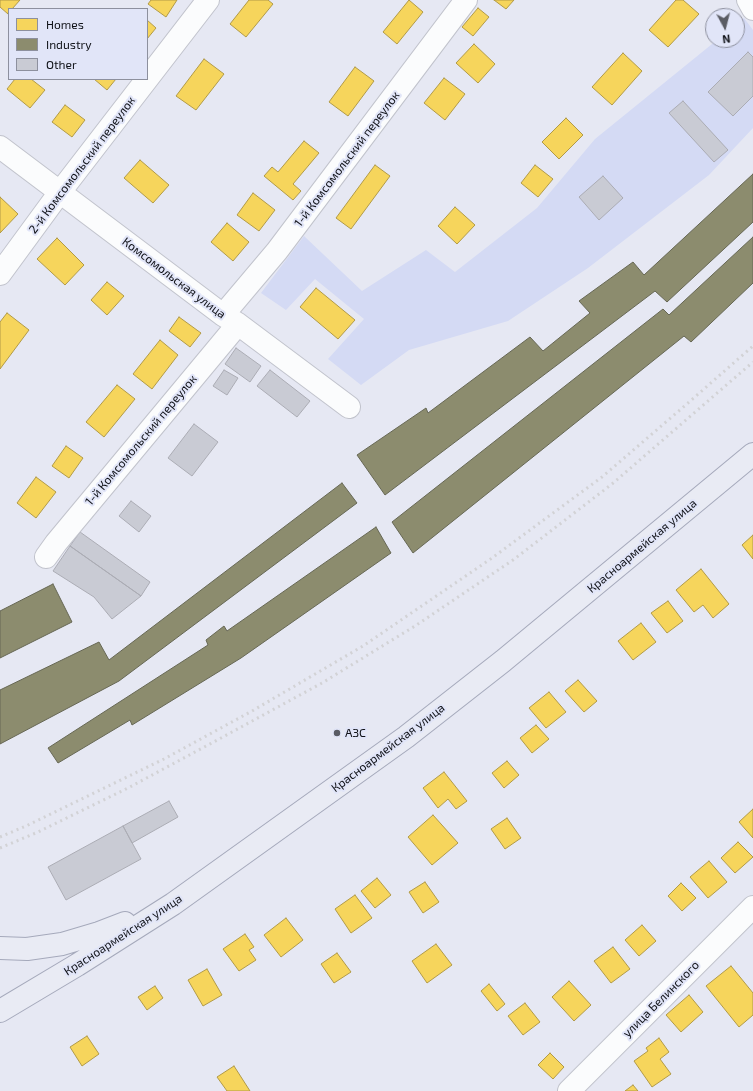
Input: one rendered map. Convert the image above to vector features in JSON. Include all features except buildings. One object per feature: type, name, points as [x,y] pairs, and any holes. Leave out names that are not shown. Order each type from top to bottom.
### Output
[{"type":"main road","name":"Красноармейская улица","points":[[0,1011],[77,965],[173,904],[406,737],[503,661],[753,454]]},
{"type":"main road","points":[[0,948],[27,948],[62,944],[99,933],[173,904]]},
{"type":"street","name":"2-й Комсомольский переулок","points":[[148,78],[208,0]]},
{"type":"street","name":"1-й Комсомольский переулок","points":[[46,557],[230,320],[277,251],[466,0]]},
{"type":"street","points":[[748,0],[753,8]]},
{"type":"street","name":"2-й Комсомольский переулок","points":[[0,274],[60,192],[146,80]]},
{"type":"street","name":"Комсомольская улица","points":[[0,148],[349,408]]},
{"type":"street","name":"улица Белинского","points":[[569,1091],[753,907]]},
{"type":"shaded area","points":[[745,19],[753,30],[753,128],[709,175],[588,268],[508,321],[409,350],[361,385],[328,359],[364,319],[315,279],[286,310],[261,293],[304,236],[362,291],[426,250],[455,272],[537,208],[595,139],[707,48],[745,48]]},
{"type":"railway","points":[[0,837],[26,826],[164,759],[252,711],[363,646],[492,558],[602,477],[753,346]]},
{"type":"railway","points":[[0,848],[38,832],[128,788],[322,683],[415,626],[513,560],[612,484],[753,362]]},
{"type":"place","name":"АЗС","points":[[337,733]]}]
